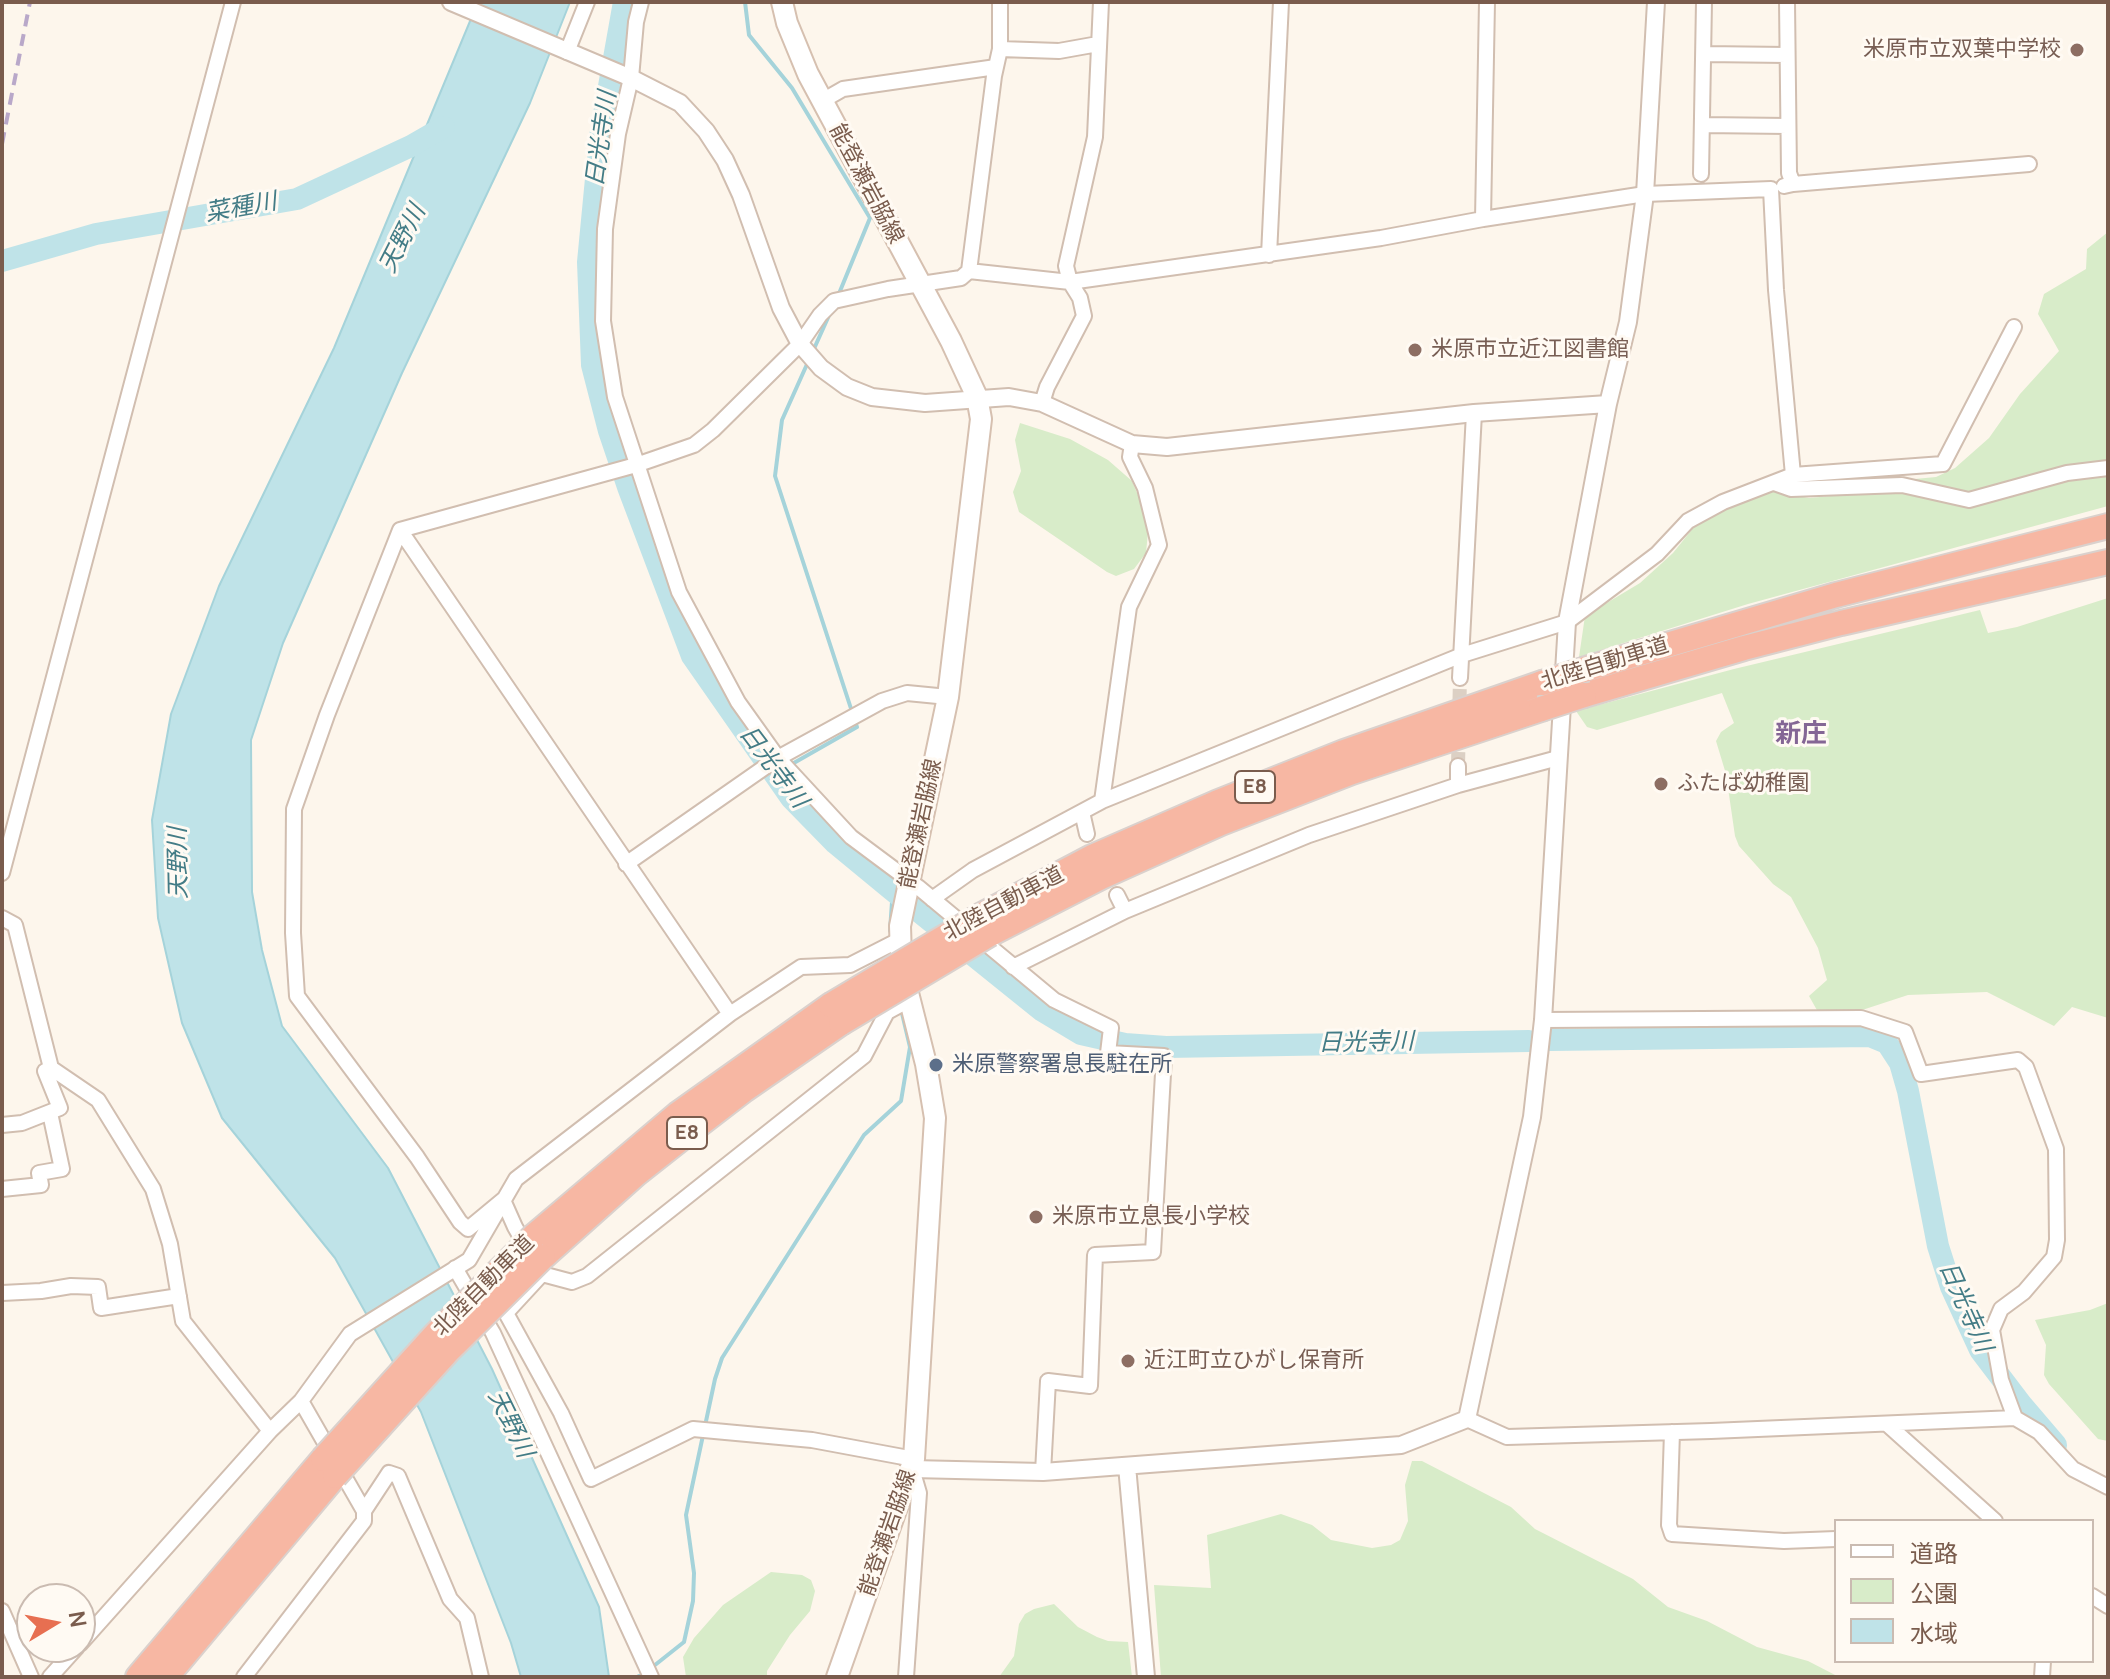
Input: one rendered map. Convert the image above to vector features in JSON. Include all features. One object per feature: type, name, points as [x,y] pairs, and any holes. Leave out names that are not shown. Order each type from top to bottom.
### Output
[{"type":"highway","name":"北陸自動車道","points":[[166,1677],[436,1334],[540,1256],[678,1114],[1092,857],[1344,752],[1542,683],[1836,595],[2108,526]]},
{"type":"highway","name":"北陸自動車道","points":[[985,925],[1221,823],[1352,772],[1584,695],[1841,623],[2108,562]]},
{"type":"highway","name":"北陸自動車道","points":[[138,1677],[329,1468]]},
{"type":"main road","name":"能登瀬岩脇線","points":[[782,2],[787,23],[822,101],[951,341],[977,397],[981,419],[948,697],[899,940],[935,1118],[913,1464],[837,1677]]},
{"type":"street","points":[[2,873],[233,2]]},
{"type":"street","points":[[567,51],[587,2]]},
{"type":"street","points":[[641,2],[626,76],[605,229],[603,321],[615,397],[634,466],[679,592],[738,702],[778,758],[851,837],[1054,1000],[1111,1028],[1108,1053],[1164,1056],[1153,1252],[1095,1255],[1090,1386],[1048,1381],[1043,1472]]},
{"type":"street","points":[[400,530],[634,466],[694,445],[800,344],[834,301],[919,283],[961,278],[969,271],[1000,49],[1000,2]]},
{"type":"street","points":[[1042,403],[1047,387],[1084,316],[1066,266],[1095,137],[1101,2]]},
{"type":"street","points":[[1269,255],[1281,2]]},
{"type":"street","points":[[1483,219],[1487,2]]},
{"type":"street","points":[[1467,1419],[1532,1117],[1543,1020],[1567,622],[1608,404],[1628,322],[1645,194],[1656,2]]},
{"type":"street","points":[[1701,174],[1704,2]]},
{"type":"street","points":[[1787,2],[1789,173],[1793,184]]},
{"type":"street","points":[[454,3],[626,76],[680,103],[706,131],[725,160],[741,195],[781,308],[800,344],[821,368],[847,387],[872,397],[925,403],[1009,397],[1042,403],[1132,444],[1167,447],[1474,413],[1608,404]]},
{"type":"street","points":[[1000,49],[1059,51],[1098,44]]},
{"type":"street","points":[[1704,54],[1787,55]]},
{"type":"street","points":[[822,101],[843,89],[996,67]]},
{"type":"street","points":[[1702,125],[1788,126]]},
{"type":"street","points":[[969,271],[1070,282],[1381,238],[1645,194],[1771,189],[1793,184],[2029,164]]},
{"type":"street","points":[[1771,189],[1776,290],[1793,475]]},
{"type":"street","points":[[932,899],[973,870],[1102,801],[1462,655],[1567,622],[1657,554],[1688,521],[1723,502],[1793,475],[1943,464],[2014,327]]},
{"type":"street","points":[[1460,678],[1474,413]]},
{"type":"street","points":[[1102,801],[1129,607],[1159,545],[1145,488],[1130,457],[1132,444]]},
{"type":"street","points":[[1774,483],[1791,489],[1902,485],[1969,500],[2067,473],[2108,468]]},
{"type":"street","points":[[400,530],[730,1014]]},
{"type":"street","points":[[400,530],[327,715],[294,809],[293,933],[297,996],[417,1157],[460,1222],[468,1229],[503,1200]]},
{"type":"street","points":[[626,864],[778,758],[882,701],[907,693],[948,697]]},
{"type":"street","points":[[1013,967],[1125,911],[1309,835],[1458,785],[1558,758]]},
{"type":"street","points":[[1458,766],[1458,785]]},
{"type":"street","points":[[1082,812],[1087,834]]},
{"type":"street","points":[[1117,895],[1125,911]]},
{"type":"street","points":[[2,918],[15,925],[51,1068],[98,1100],[153,1189],[170,1244],[183,1321],[270,1431]]},
{"type":"street","points":[[96,1627],[270,1431],[301,1401],[350,1334],[469,1260],[516,1179],[730,1014],[801,967],[850,965],[899,940]]},
{"type":"street","points":[[503,1200],[515,1227],[540,1256],[572,1282],[587,1276],[864,1056],[887,1012],[909,1000]]},
{"type":"street","points":[[1543,1020],[1861,1018],[1905,1032],[1921,1074],[2018,1060],[2026,1067],[2056,1149],[2057,1240],[2054,1257],[2024,1292],[2001,1309],[1992,1330],[2001,1380],[2015,1418]]},
{"type":"street","points":[[2,1125],[22,1123],[60,1108],[45,1071],[51,1068]]},
{"type":"street","points":[[2,1189],[41,1185],[39,1173],[62,1169],[50,1113]]},
{"type":"street","points":[[540,1256],[506,1313],[561,1413],[591,1479],[693,1429],[812,1440],[913,1464],[1043,1472],[1401,1445],[1467,1419],[1507,1437],[2015,1418],[2039,1432],[2073,1469],[2108,1487]]},
{"type":"street","points":[[455,1268],[493,1333],[651,1677]]},
{"type":"street","points":[[2,1293],[71,1286],[98,1287],[101,1308],[179,1296]]},
{"type":"street","points":[[244,1677],[364,1521],[364,1511],[301,1401]]},
{"type":"street","points":[[1887,1424],[1993,1519]]},
{"type":"street","points":[[1672,1432],[1669,1525],[1672,1534],[1784,1541],[1834,1539]]},
{"type":"street","points":[[906,1677],[919,1493],[913,1464]]},
{"type":"street","points":[[1127,1466],[1146,1677]]},
{"type":"street","points":[[364,1511],[389,1473],[398,1476],[450,1599],[467,1618],[481,1677]]},
{"type":"street","points":[[2,1611],[31,1677]]},
{"type":"green space","points":[[2108,232],[2108,506],[1748,604],[1579,657],[1585,616],[1640,583],[1673,553],[1702,517],[1766,489],[1809,498],[1831,496],[1872,483],[1936,477],[1955,468],[1989,438],[2020,394],[2059,351],[2038,314],[2044,294],[2086,269],[2087,249]]},
{"type":"green space","points":[[1020,423],[1070,439],[1108,460],[1132,481],[1149,521],[1146,553],[1134,569],[1116,576],[1107,572],[1019,512],[1013,492],[1021,471],[1015,440]]},
{"type":"green space","points":[[2108,598],[2108,1018],[2072,1007],[2054,1026],[1987,992],[1908,995],[1853,1013],[1818,1012],[1809,996],[1827,980],[1818,948],[1791,897],[1773,884],[1739,846],[1735,836],[1726,774],[1716,741],[1721,732],[1734,723],[1722,693],[1597,730],[1587,727],[1576,711],[1734,669],[1980,610],[1988,633]]},
{"type":"green space","points":[[2108,1303],[2108,1441],[2098,1439],[2049,1384],[2044,1375],[2046,1345],[2035,1320],[2090,1310]]},
{"type":"green space","points":[[1412,1461],[1422,1461],[1511,1507],[1535,1529],[1633,1579],[1668,1607],[1707,1621],[1757,1647],[1808,1661],[1839,1677],[1161,1677],[1154,1585],[1211,1588],[1207,1535],[1281,1514],[1312,1525],[1331,1540],[1372,1548],[1391,1545],[1400,1540],[1408,1521],[1405,1485]]},
{"type":"green space","points":[[771,1572],[802,1575],[811,1580],[815,1591],[810,1611],[790,1635],[767,1671],[767,1677],[686,1677],[683,1657],[694,1638],[723,1605]]},
{"type":"green space","points":[[1054,1604],[1078,1627],[1097,1637],[1128,1642],[1132,1677],[999,1677],[1014,1656],[1019,1624],[1025,1614]]},
{"type":"water","name":"天野川","points":[[478,2],[570,2],[530,103],[402,373],[283,643],[251,740],[252,892],[262,950],[282,1026],[388,1168],[492,1369],[599,1607],[609,1677],[521,1677],[511,1643],[421,1412],[335,1258],[222,1118],[182,1023],[158,918],[152,820],[171,714],[219,586],[334,348]]},
{"type":"waterway","name":"日光寺川","points":[[624,2],[600,137],[588,262],[592,365],[628,487],[692,656],[791,798],[835,843],[892,890],[1041,1010],[1081,1034],[1125,1044],[1166,1047],[1529,1041]]},
{"type":"waterway","points":[[745,2],[749,35],[792,88],[870,218],[838,296]]},
{"type":"waterway","name":"菜種川","points":[[2,261],[96,234],[297,199],[411,146],[444,127]]},
{"type":"waterway","points":[[813,351],[831,311]]},
{"type":"waterway","points":[[795,768],[792,764],[857,727],[775,476],[782,420],[808,362]]},
{"type":"waterway","points":[[890,931],[894,873]]},
{"type":"waterway","points":[[655,1665],[684,1642],[693,1601],[694,1573],[686,1515],[722,1358],[864,1135],[901,1101],[910,1047],[901,1009]]},
{"type":"waterway","name":"日光寺川","points":[[1551,1040],[1870,1036],[1887,1043],[1900,1063],[1908,1091],[1938,1246],[1951,1287],[1980,1350],[2056,1445]]},
{"type":"tunnel","points":[[1458,766],[1460,678]]},
{"type":"railway","points":[[2,144],[30,2]]},
{"type":"place","name":"米原市立双葉中学校","points":[[2077,50]]},
{"type":"place","name":"米原市立近江図書館","points":[[1415,350]]},
{"type":"place","name":"ふたば幼稚園","points":[[1661,784]]},
{"type":"place","name":"米原警察署息長駐在所","points":[[936,1065]]},
{"type":"place","name":"米原市立息長小学校","points":[[1036,1217]]},
{"type":"place","name":"近江町立ひがし保育所","points":[[1128,1361]]},
{"type":"district","name":"新庄","points":[[1801,735]]}]
